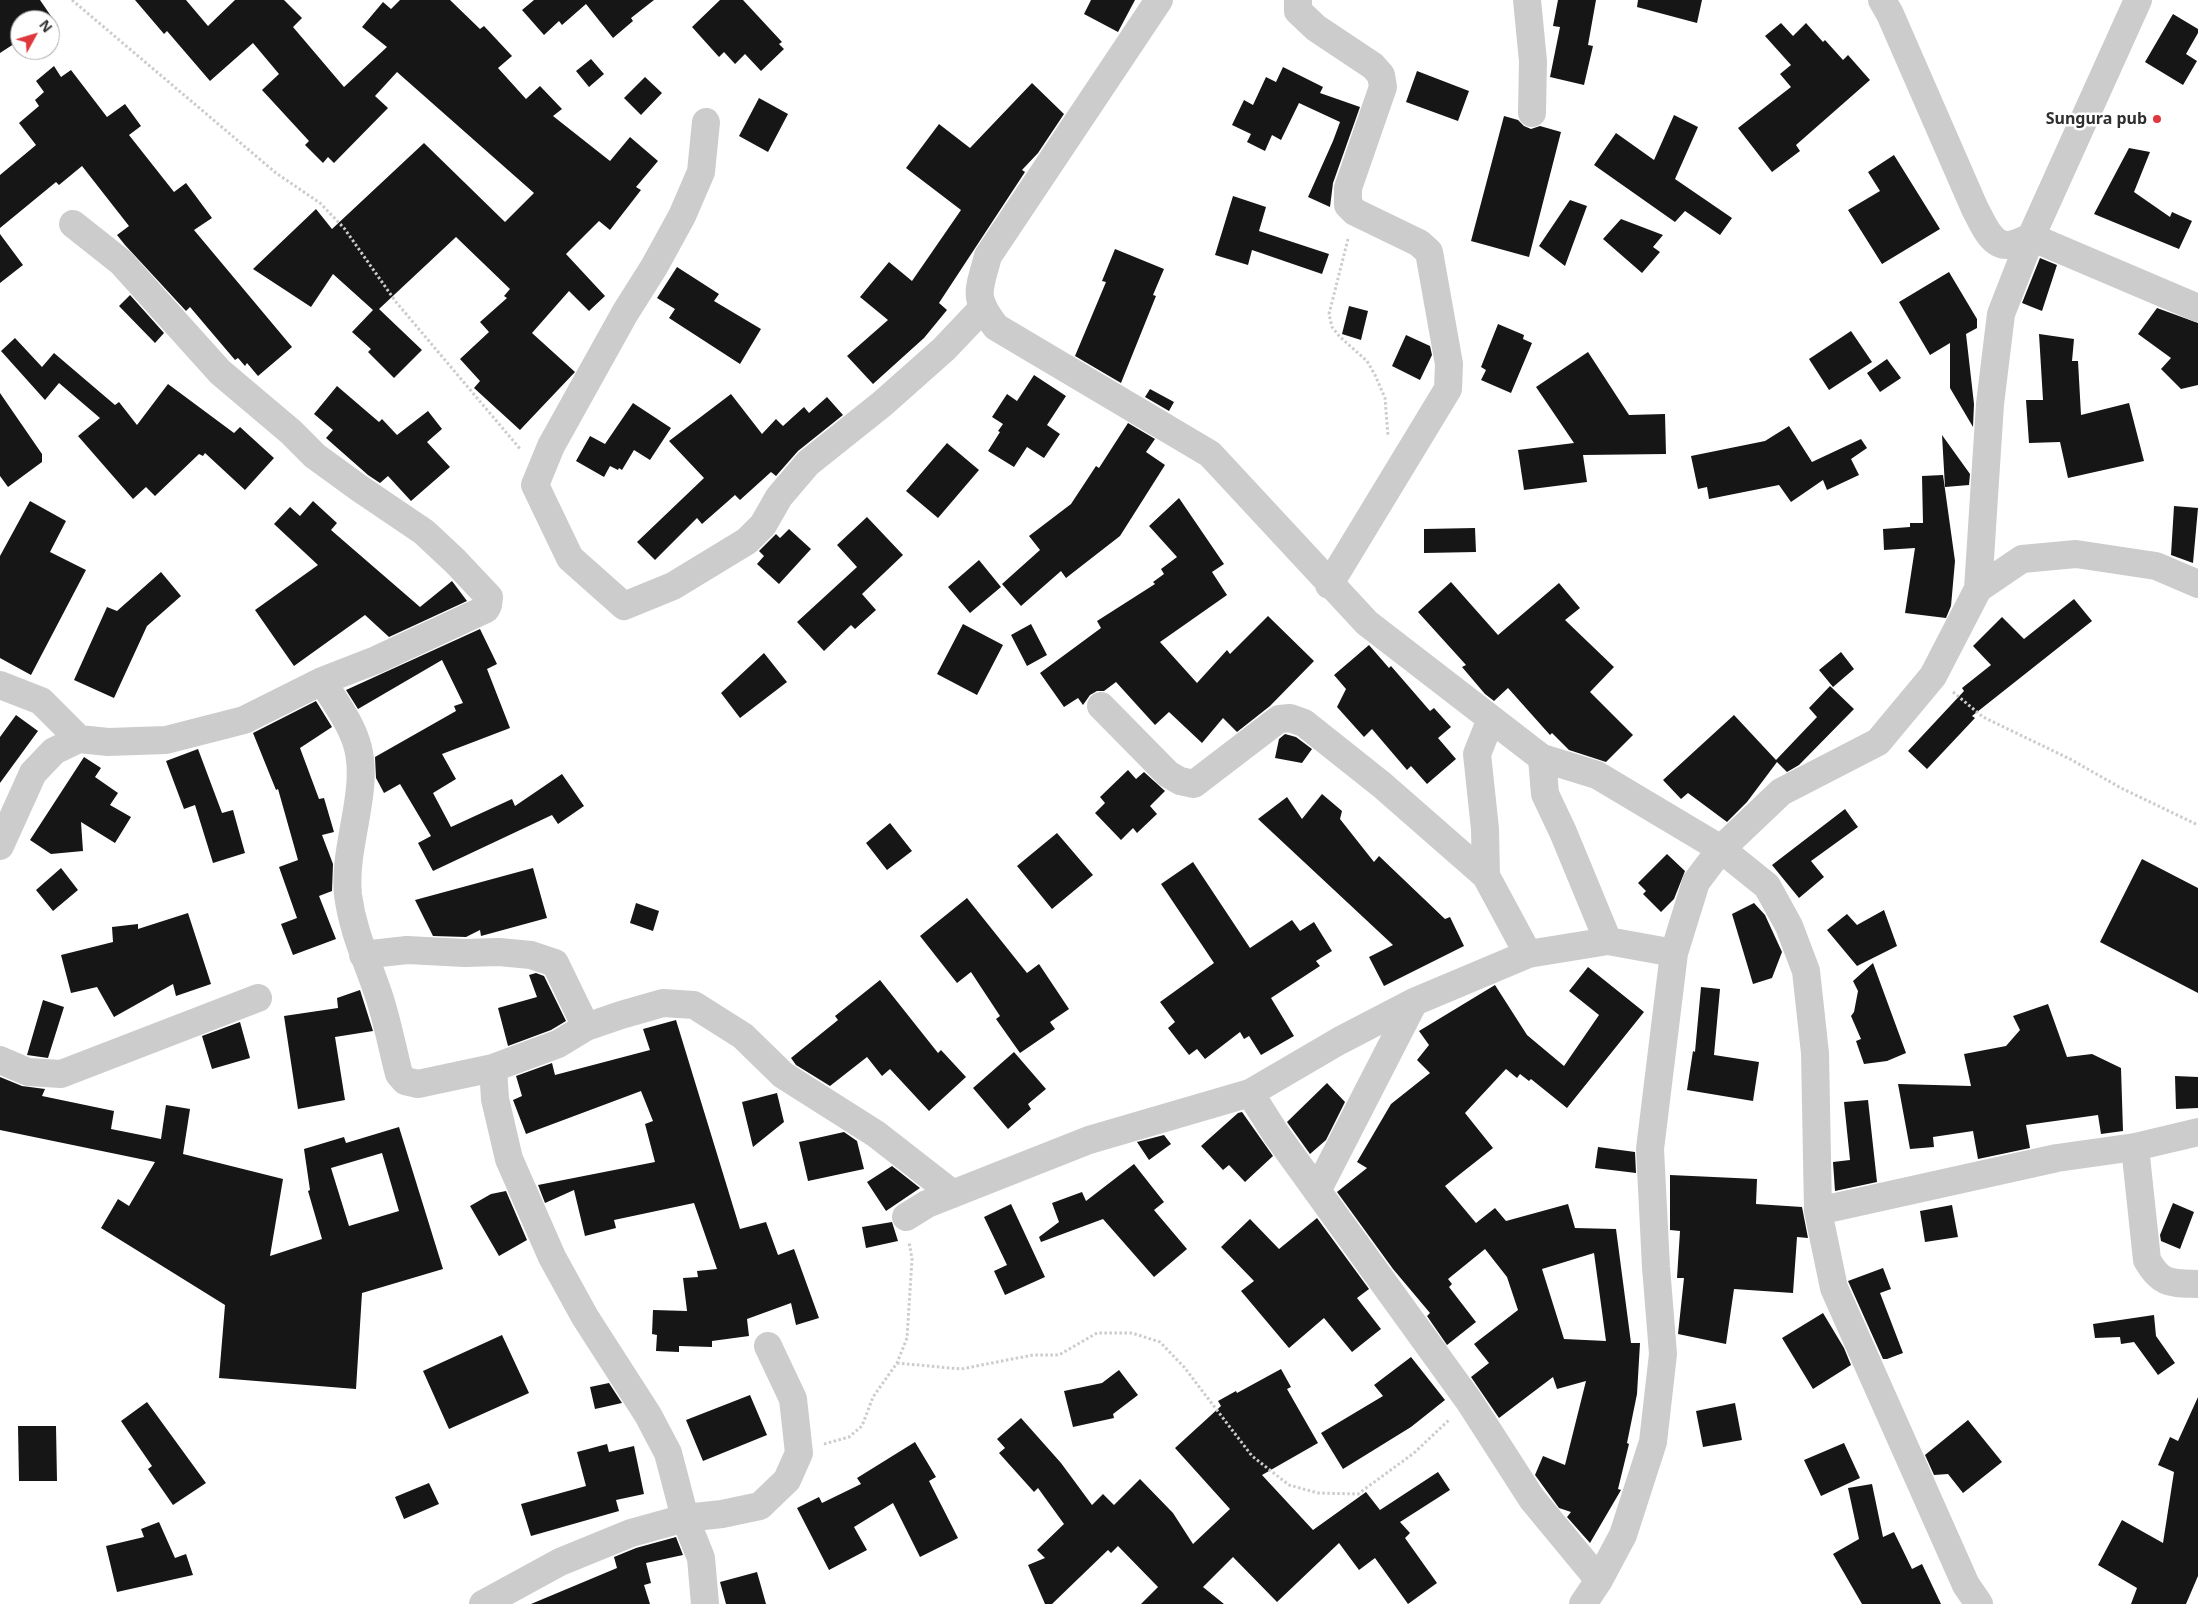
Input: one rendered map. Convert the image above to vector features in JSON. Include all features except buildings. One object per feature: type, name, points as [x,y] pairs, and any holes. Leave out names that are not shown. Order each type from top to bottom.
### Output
[{"type":"street","points":[[1160,0],[988,256],[979,292],[982,309],[996,326],[1210,454],[1329,585],[1367,623],[1542,758],[1596,775],[1721,849],[1767,886],[1789,926],[1806,971],[1815,1053],[1818,1211],[1834,1288],[1966,1585],[1979,1604]]},
{"type":"street","points":[[1298,0],[1298,11],[1316,28],[1373,66],[1381,75],[1383,87],[1348,188],[1348,205],[1355,212],[1420,243],[1429,252],[1449,364],[1448,389],[1329,585]]},
{"type":"street","points":[[1527,0],[1533,60],[1532,114]]},
{"type":"street","points":[[1882,0],[1890,14],[1974,209],[1992,239],[2001,244],[2009,245],[2031,237],[2198,308]]},
{"type":"street","points":[[1583,1604],[1599,1580],[1623,1535],[1653,1442],[1663,1354],[1650,1149],[1674,953],[1696,882],[1721,849],[1781,792],[1878,742],[1933,676],[1978,589],[1990,404],[2000,314],[2031,237],[2138,0]]},
{"type":"street","points":[[706,122],[701,172],[682,216],[654,267],[624,313],[551,446],[535,485],[570,558],[624,606],[673,586],[747,541],[763,525],[779,497],[808,462],[882,404],[944,349],[982,309]]},
{"type":"street","points":[[0,846],[33,773],[54,751],[78,739],[108,742],[166,740],[244,720],[322,681],[376,660],[486,609],[489,597],[424,532],[315,456],[220,372],[121,262],[73,224]]},
{"type":"street","points":[[1978,589],[2022,560],[2076,554],[2156,566],[2198,584]]},
{"type":"street","points":[[322,681],[349,725],[358,747],[362,777],[352,833],[348,892],[353,924],[379,996],[399,1074],[406,1081],[418,1084],[493,1068],[558,1044],[586,1027],[663,1003],[694,1005],[743,1036],[783,1075],[876,1134],[953,1194]]},
{"type":"street","points":[[0,685],[41,701],[78,739]]},
{"type":"street","points":[[1102,706],[1168,774],[1180,781],[1194,784],[1279,719],[1290,718],[1304,723],[1382,785],[1486,876],[1528,954]]},
{"type":"street","points":[[1486,876],[1477,754],[1491,719]]},
{"type":"street","points":[[1542,758],[1545,794],[1563,832],[1608,941]]},
{"type":"street","points":[[906,1217],[927,1204],[1089,1140],[1250,1093],[1339,1041],[1414,1002],[1528,954],[1608,941],[1674,953]]},
{"type":"street","points":[[363,955],[407,950],[465,953],[499,952],[531,955],[554,963],[586,1027]]},
{"type":"street","points":[[0,1060],[28,1072],[61,1074],[258,998]]},
{"type":"street","points":[[1317,1191],[1414,1002]]},
{"type":"street","points":[[493,1068],[495,1099],[509,1159],[552,1257],[585,1317],[648,1415],[668,1453],[685,1518],[701,1558],[705,1604]]},
{"type":"street","points":[[1250,1093],[1276,1134],[1469,1401],[1532,1499],[1599,1580]]},
{"type":"street","points":[[1818,1211],[2057,1158],[2136,1147],[2198,1132]]},
{"type":"street","points":[[2136,1147],[2147,1260],[2154,1272],[2167,1283],[2198,1284]]},
{"type":"street","points":[[483,1604],[560,1562],[631,1533],[685,1518],[722,1514],[760,1506],[787,1480],[799,1453],[793,1399],[768,1346]]},
{"type":"path","points":[[72,0],[276,173],[326,209],[344,228],[396,302],[520,448],[535,485]]},
{"type":"path","points":[[1355,212],[1328,314],[1332,326],[1340,338],[1367,362],[1385,398],[1392,480]]},
{"type":"path","points":[[1933,676],[1983,717],[2070,759],[2121,788],[2198,824]]},
{"type":"path","points":[[799,1453],[849,1437],[862,1426],[873,1398],[897,1362],[907,1338],[912,1259],[906,1217]]},
{"type":"path","points":[[897,1362],[961,1369],[1033,1355],[1059,1355],[1097,1333],[1132,1333],[1160,1342],[1184,1367],[1252,1456],[1289,1485],[1318,1493],[1358,1494],[1414,1453],[1469,1401]]},
{"type":"place","name":"Sungura pub","points":[[2157,119]]}]
